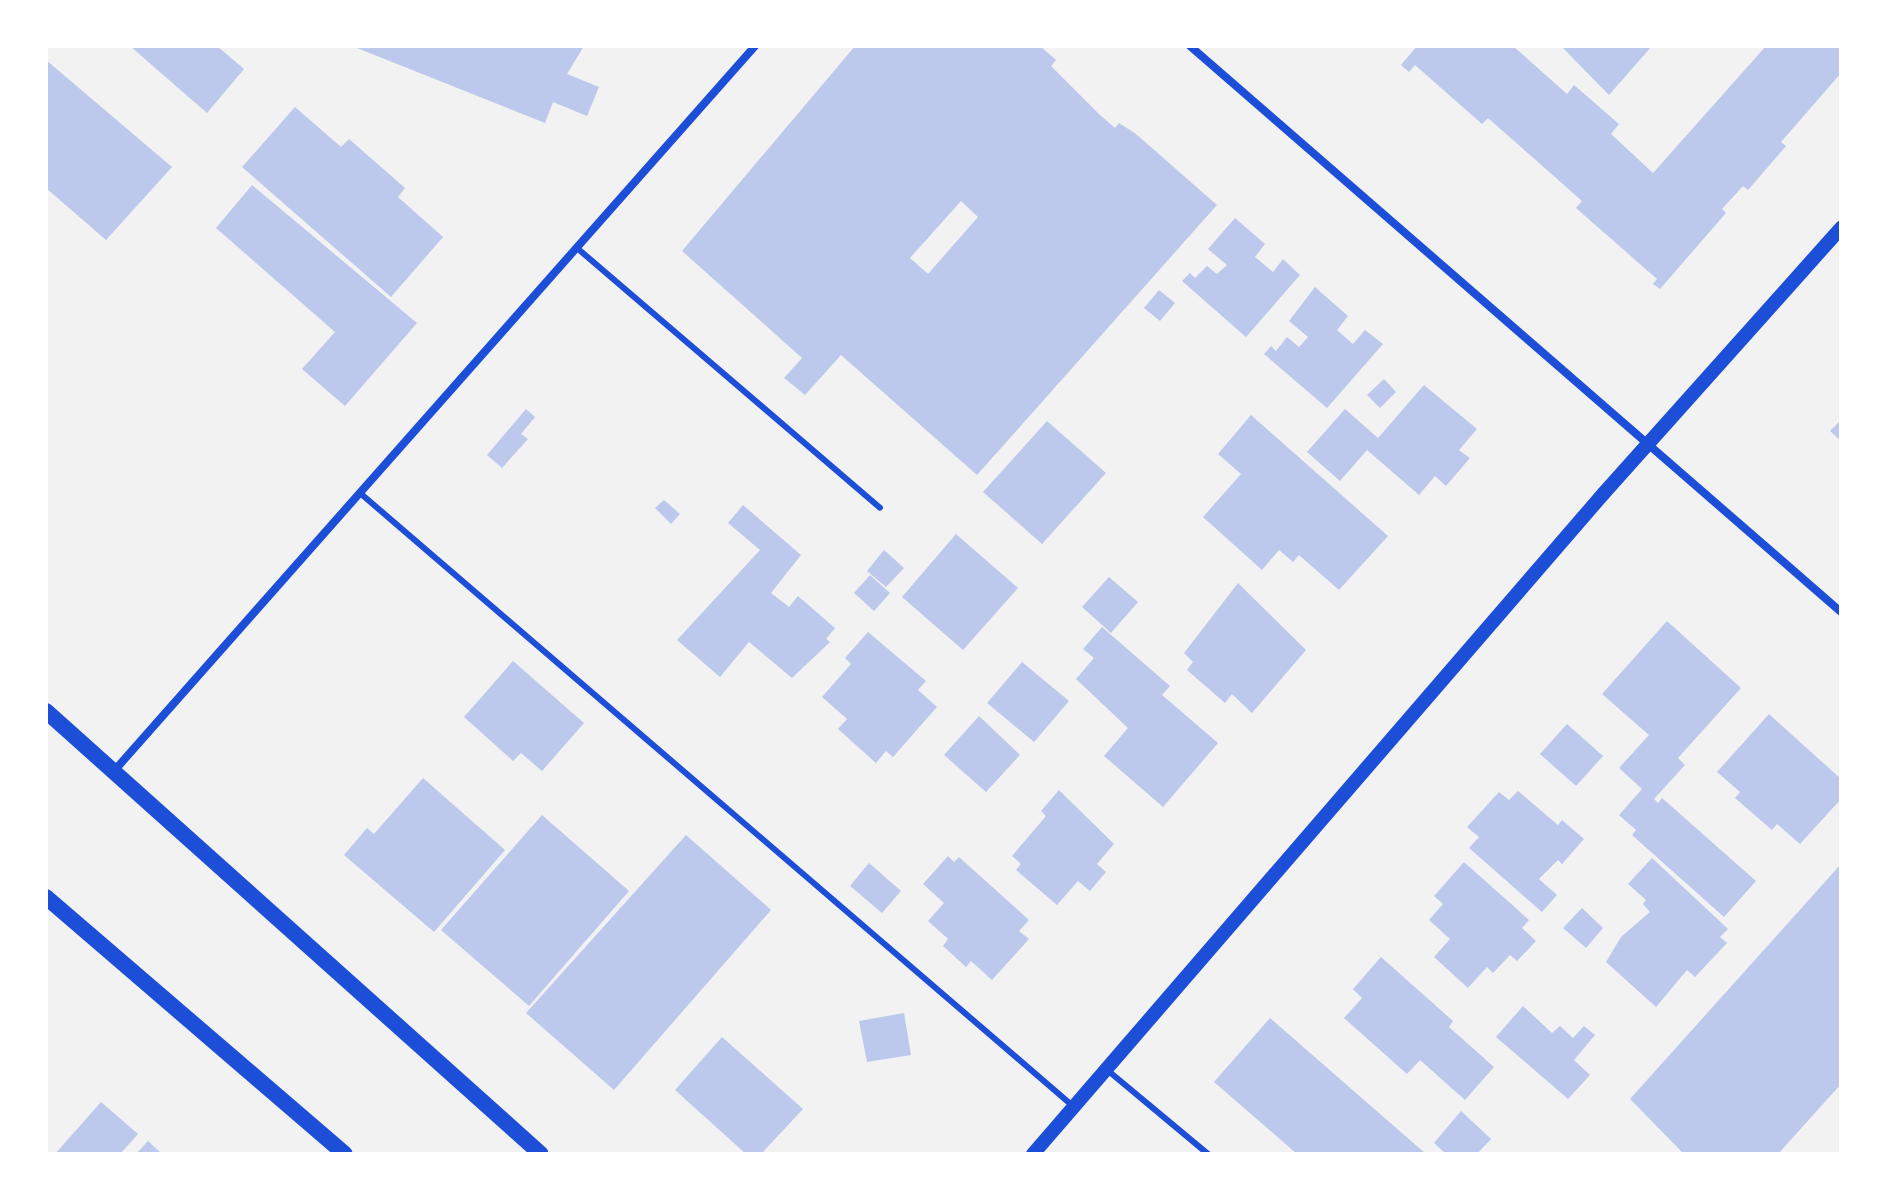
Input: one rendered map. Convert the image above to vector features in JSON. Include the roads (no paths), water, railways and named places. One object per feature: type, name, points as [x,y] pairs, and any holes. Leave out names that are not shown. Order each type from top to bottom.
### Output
[{"type":"main road","points":[[46,711],[541,1154]]},
{"type":"main road","points":[[46,897],[345,1154]]},
{"type":"street","points":[[114,771],[755,46]]},
{"type":"street","points":[[1190,46],[1841,612]]},
{"type":"street","points":[[1033,1154],[1647,443],[1841,228]]},
{"type":"lane","points":[[577,248],[880,508]]},
{"type":"lane","points":[[360,493],[1074,1107]]},
{"type":"lane","points":[[1106,1069],[1208,1154]]}]
